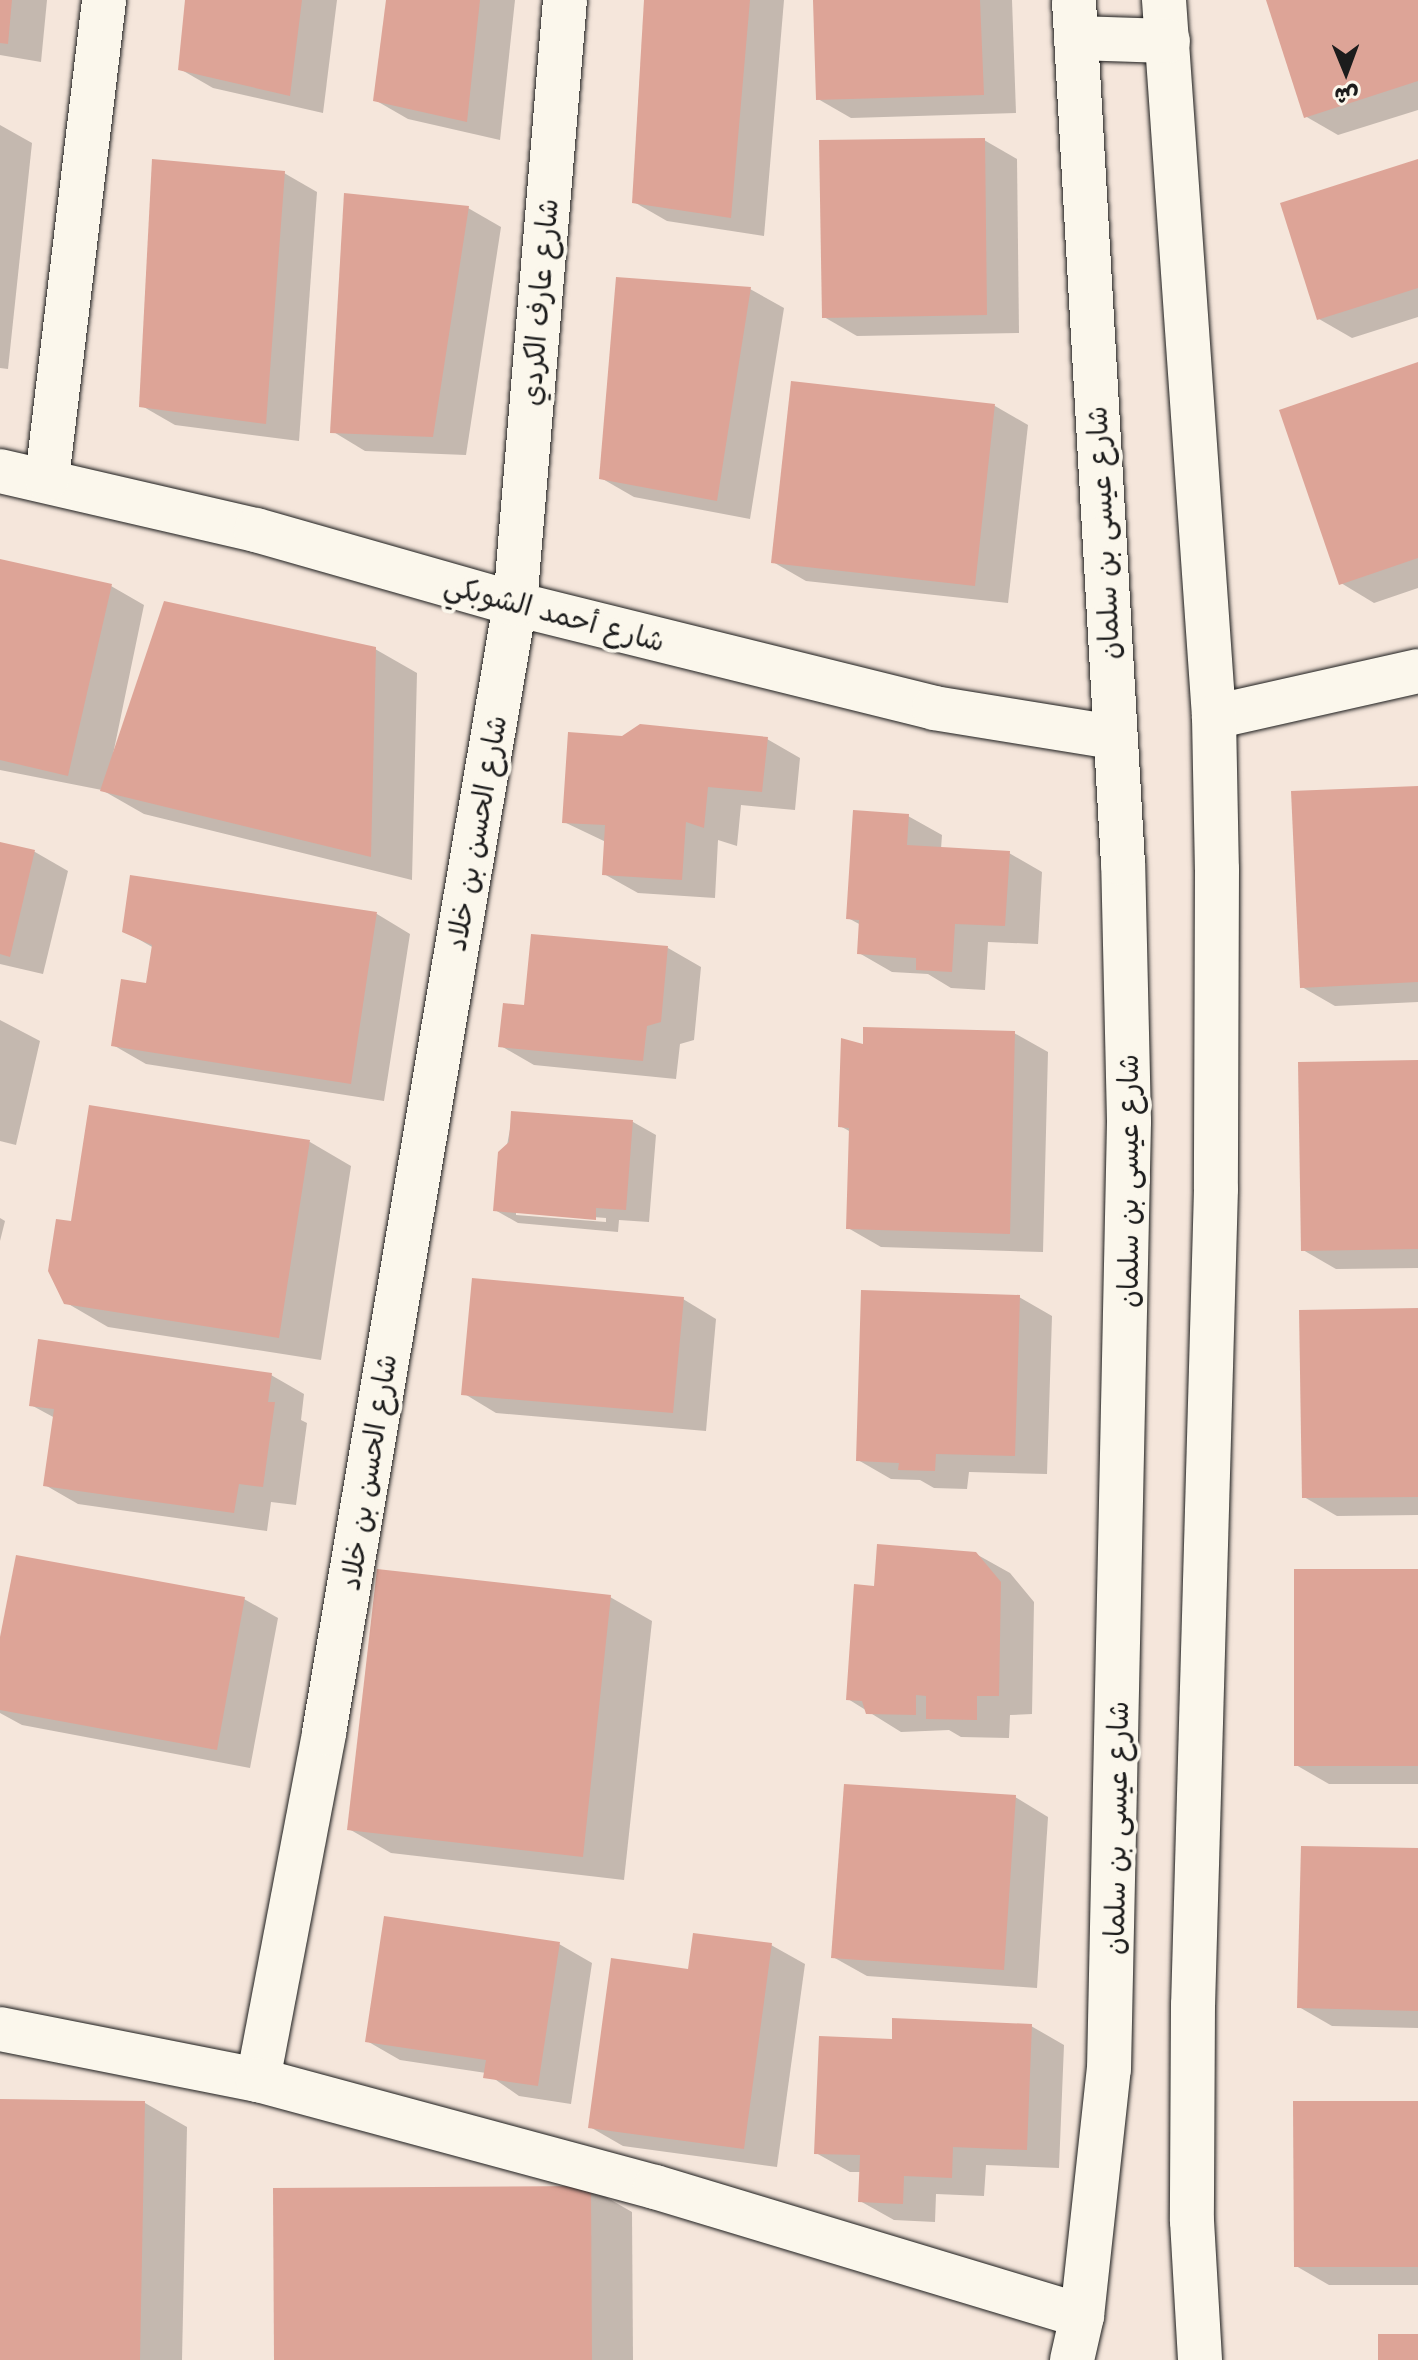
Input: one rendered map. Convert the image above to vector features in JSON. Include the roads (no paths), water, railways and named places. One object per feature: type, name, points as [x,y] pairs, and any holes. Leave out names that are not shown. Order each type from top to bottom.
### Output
[{"type":"street","points":[[47,479],[104,0]]},
{"type":"street","name":"شارع عارف الكردي","points":[[515,604],[565,0]]},
{"type":"street","points":[[1075,19],[1166,20],[1214,717],[1216,1189],[1193,2021],[1192,2221],[1200,2360]]},
{"type":"street","name":"شارع عيسى بن سلمان","points":[[1072,2360],[1082,2316],[1109,2069],[1126,1433],[1129,1121],[1123,864],[1113,737],[1075,19]]},
{"type":"street","name":"شارع أحمد الشوبكي","points":[[0,471],[47,479],[256,530],[515,604],[934,708],[1113,737]]},
{"type":"street","name":"شارع الحسن بن خلاد","points":[[258,2080],[324,1733],[515,604]]},
{"type":"street","points":[[1214,717],[1418,671]]},
{"type":"street","points":[[0,2029],[258,2080],[655,2187],[1082,2316]]}]
